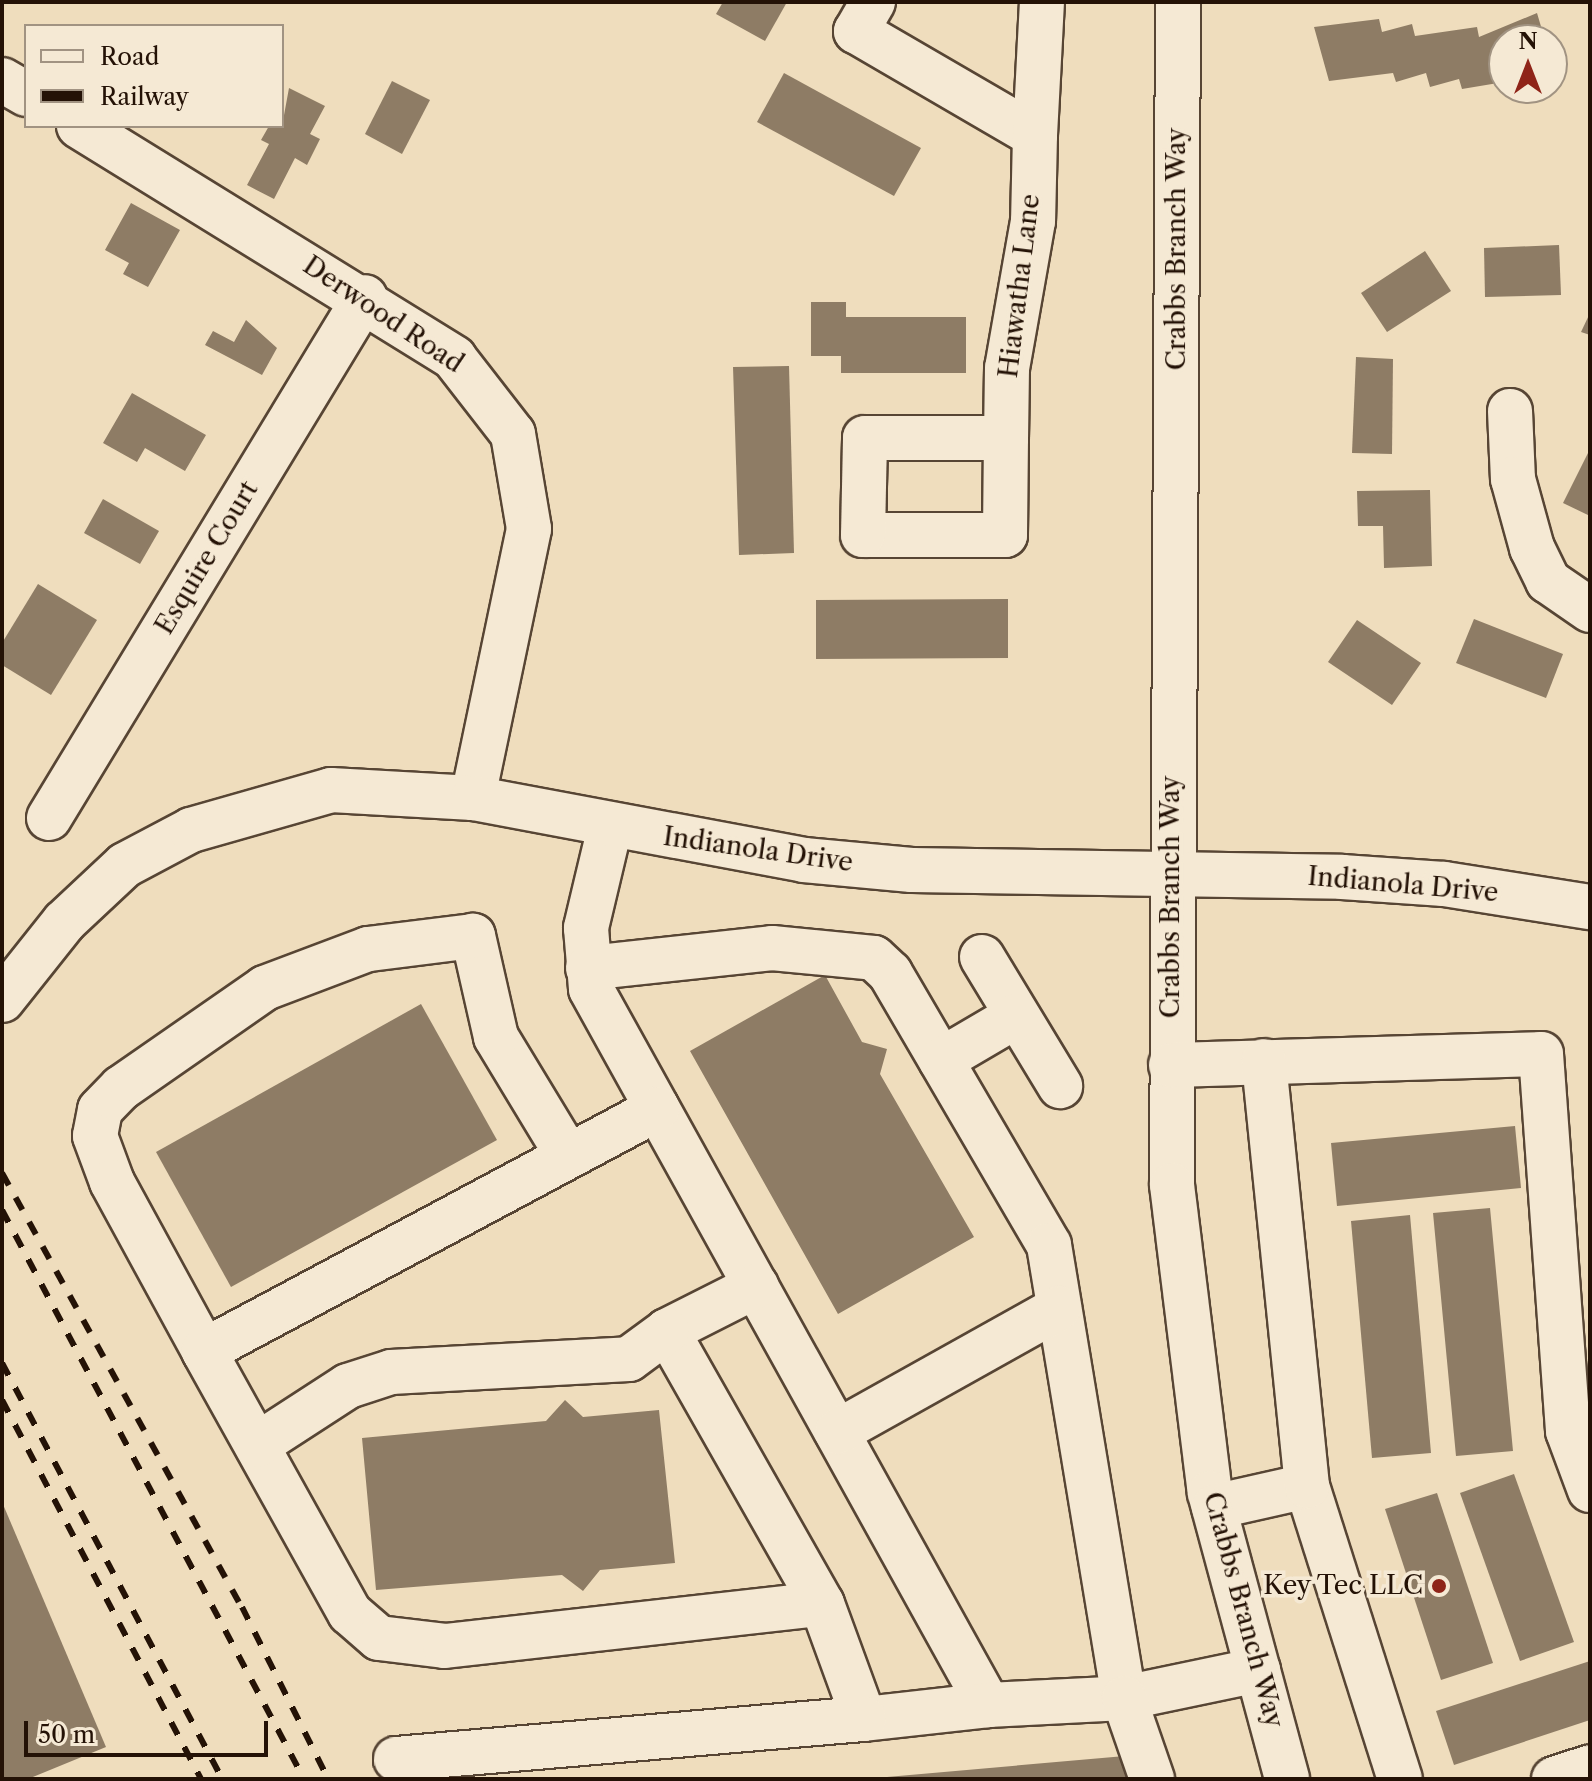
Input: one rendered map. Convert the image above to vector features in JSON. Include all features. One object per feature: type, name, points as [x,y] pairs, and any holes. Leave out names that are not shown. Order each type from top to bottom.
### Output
[{"type":"street","points":[[873,2],[856,31],[1035,135]]},
{"type":"street","name":"Hiawatha Lane","points":[[1006,438],[1007,368],[1033,221],[1042,2]]},
{"type":"street","name":"Crabbs Branch Way","points":[[1178,2],[1169,873],[1172,1185],[1214,1507],[1287,1779]]},
{"type":"street","points":[[2,80],[24,93]]},
{"type":"street","name":"Derwood Road","points":[[82,128],[365,297],[464,368],[513,434],[522,463],[529,529],[473,798]]},
{"type":"street","name":"Esquire Court","points":[[49,818],[365,297]]},
{"type":"street","points":[[1510,411],[1513,479],[1532,548],[1548,581],[1590,610]]},
{"type":"street","name":"Indianola Drive","points":[[8,991],[125,865],[191,830],[331,790],[473,798],[610,827],[912,870],[1169,873],[1444,884],[1590,907]]},
{"type":"street","points":[[610,827],[586,928],[591,989],[988,1705]]},
{"type":"street","points":[[568,1156],[496,1037],[473,936],[368,949],[265,988],[121,1088],[100,1110],[95,1136],[112,1182],[350,1613],[379,1638],[407,1646],[822,1604]]},
{"type":"street","points":[[588,968],[772,948],[874,958],[941,1060],[1049,1245],[1124,1698],[1152,1779]]},
{"type":"street","points":[[982,957],[1060,1086]]},
{"type":"street","points":[[941,1060],[1016,1016]]},
{"type":"street","points":[[1171,1065],[1541,1054],[1568,1431],[1590,1490]]},
{"type":"street","points":[[1264,1061],[1307,1486],[1400,1779]]},
{"type":"street","points":[[204,1351],[657,1109]]},
{"type":"street","points":[[257,1445],[348,1386],[391,1372],[629,1359],[667,1331],[756,1286]]},
{"type":"street","points":[[837,1432],[1059,1308]]},
{"type":"street","points":[[667,1331],[822,1604],[864,1719]]},
{"type":"street","points":[[1214,1507],[1307,1486]]},
{"type":"street","points":[[396,1759],[864,1719],[988,1705],[1124,1698],[1258,1670]]},
{"type":"street","points":[[1554,1779],[1590,1767]]},
{"type":"building","points":[[723,2],[787,2],[765,41],[716,14]]},
{"type":"building","points":[[1537,13],[1540,24],[1510,24]]},
{"type":"building","points":[[1379,19],[1382,32],[1412,24],[1415,36],[1477,27],[1479,37],[1488,33],[1488,85],[1462,89],[1459,79],[1430,87],[1426,73],[1396,82],[1393,73],[1329,81],[1314,27]]},
{"type":"building","points":[[784,73],[921,148],[894,196],[757,122]]},
{"type":"building","points":[[392,81],[430,100],[402,154],[365,134]]},
{"type":"building","points":[[289,88],[325,106],[310,134],[320,139],[307,165],[295,158],[274,199],[247,185],[269,144],[261,140],[268,128],[284,128]]},
{"type":"building","points":[[131,203],[180,230],[148,287],[123,274],[129,263],[105,250]]},
{"type":"building","points":[[1559,245],[1561,295],[1485,297],[1484,248]]},
{"type":"building","points":[[1425,251],[1451,291],[1387,332],[1361,293]]},
{"type":"building","points":[[811,302],[846,302],[846,317],[966,317],[966,373],[841,373],[841,356],[811,356]]},
{"type":"building","points":[[1590,313],[1590,335],[1581,332]]},
{"type":"building","points":[[246,320],[277,348],[262,375],[205,345],[213,331],[234,342]]},
{"type":"building","points":[[1356,357],[1393,359],[1392,454],[1352,453]]},
{"type":"building","points":[[789,366],[794,553],[739,555],[733,367]]},
{"type":"building","points":[[132,393],[206,435],[185,471],[145,448],[137,462],[103,443]]},
{"type":"building","points":[[1590,454],[1590,516],[1563,503]]},
{"type":"building","points":[[1430,490],[1432,566],[1384,568],[1383,526],[1358,526],[1357,491]]},
{"type":"building","points":[[103,499],[159,531],[140,564],[84,533]]},
{"type":"building","points":[[38,584],[97,620],[51,695],[2,665],[2,643]]},
{"type":"building","points":[[1008,599],[1008,658],[816,659],[816,600]]},
{"type":"building","points":[[1474,619],[1563,654],[1546,698],[1456,663]]},
{"type":"building","points":[[1357,620],[1421,663],[1392,705],[1328,662]]},
{"type":"building","points":[[825,975],[862,1042],[887,1049],[880,1074],[974,1237],[838,1314],[690,1051]]},
{"type":"building","points":[[421,1004],[497,1140],[231,1287],[156,1152]]},
{"type":"building","points":[[1515,1126],[1521,1188],[1337,1206],[1331,1143]]},
{"type":"building","points":[[1490,1208],[1513,1451],[1456,1456],[1433,1213]]},
{"type":"building","points":[[1410,1215],[1431,1453],[1372,1458],[1351,1221]]},
{"type":"building","points":[[565,1400],[583,1417],[659,1410],[675,1563],[600,1570],[583,1591],[562,1575],[376,1590],[362,1438],[546,1421]]},
{"type":"building","points":[[1514,1474],[1574,1642],[1520,1661],[1460,1493]]},
{"type":"building","name":"Key Tec LLC","points":[[1437,1493],[1493,1663],[1441,1680],[1385,1509]]},
{"type":"building","points":[[2,1502],[106,1747],[28,1779],[2,1779]]},
{"type":"building","points":[[1590,1661],[1590,1720],[1454,1765],[1436,1711]]},
{"type":"building","points":[[1125,1756],[1127,1779],[887,1779],[887,1777]]},
{"type":"railway","points":[[2,1173],[242,1607],[328,1779]]},
{"type":"railway","points":[[2,1210],[304,1779]]},
{"type":"railway","points":[[2,1363],[222,1779]]},
{"type":"railway","points":[[2,1400],[201,1779]]},
{"type":"place","name":"Key Tec LLC","points":[[1439,1586]]}]
